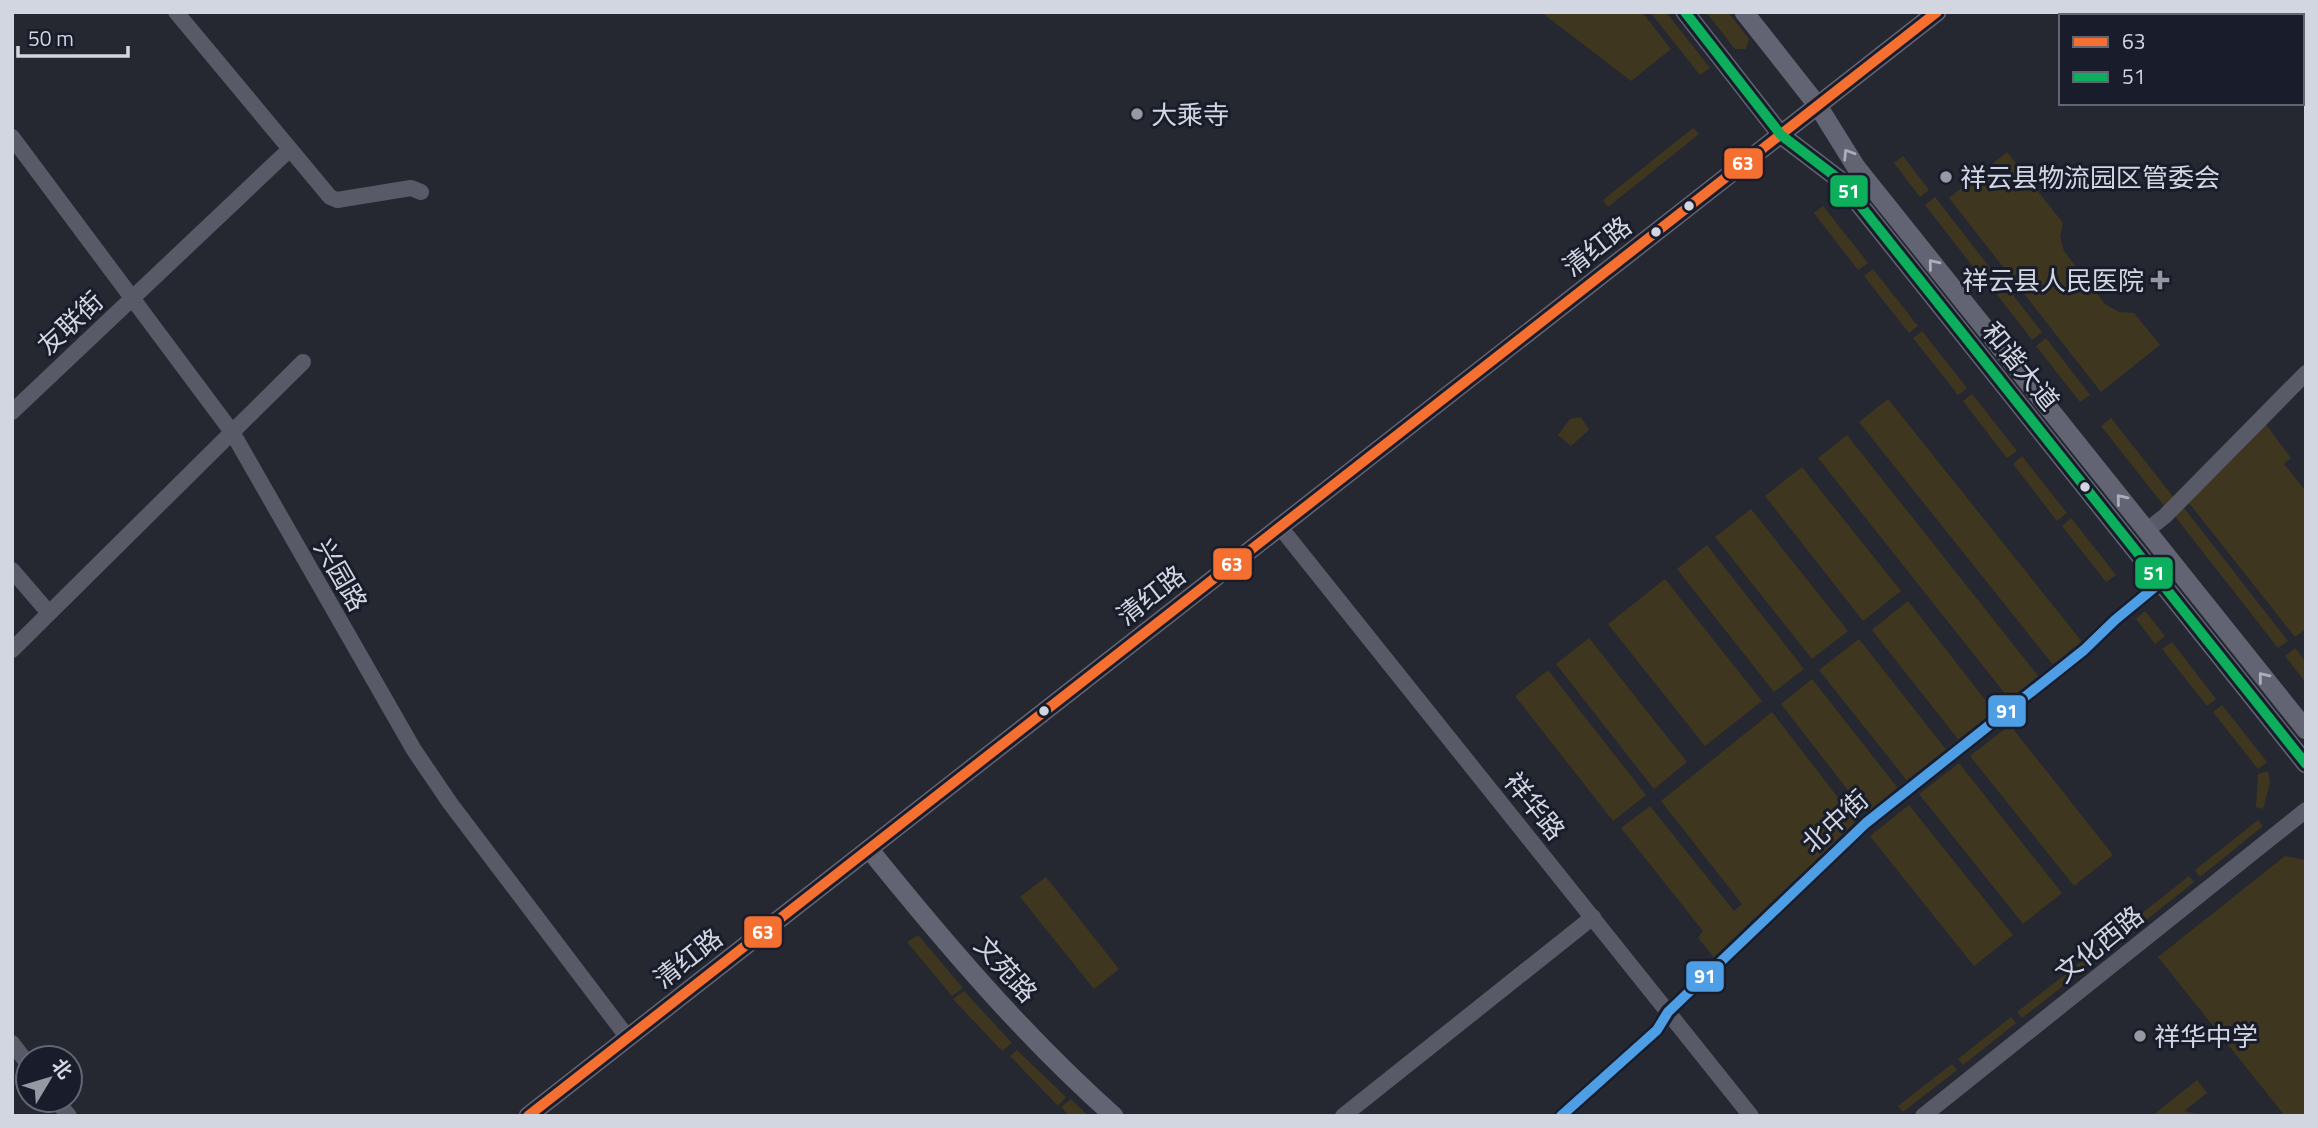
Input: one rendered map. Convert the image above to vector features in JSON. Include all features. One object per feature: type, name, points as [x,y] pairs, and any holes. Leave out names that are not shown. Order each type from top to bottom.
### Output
[{"type":"main road","name":"和谐大道","points":[[1685,12],[1781,135],[1840,180],[2306,764]]},
{"type":"main road","name":"和谐大道","points":[[1744,12],[1818,106],[1856,167],[2306,730]]},
{"type":"main road","name":"清红路","points":[[528,1116],[1937,12]]},
{"type":"main road","name":"文苑路","points":[[869,849],[996,999],[1062,1069],[1114,1116]]},
{"type":"street","points":[[176,12],[320,187],[337,200],[394,189],[411,188],[421,192]]},
{"type":"street","name":"兴园路","points":[[12,137],[232,432],[414,750],[450,803],[628,1038]]},
{"type":"street","name":"友联街","points":[[12,412],[289,150]]},
{"type":"street","points":[[12,650],[303,362]]},
{"type":"street","points":[[2146,531],[2165,516],[2306,373]]},
{"type":"street","name":"祥华路","points":[[1280,527],[1751,1116]]},
{"type":"street","points":[[12,570],[49,613]]},
{"type":"street","name":"北中街","points":[[1561,1116],[1657,1030],[1668,1012],[1867,823],[2084,650],[2161,582]]},
{"type":"street","name":"文化西路","points":[[1923,1116],[2306,810]]},
{"type":"street","points":[[1343,1116],[1593,917]]},
{"type":"shaded area","points":[[1541,12],[1642,12],[1671,49],[1631,81]]},
{"type":"shaded area","points":[[1650,12],[1666,12],[1710,68],[1700,75]]},
{"type":"shaded area","points":[[1706,12],[1728,12],[1749,39],[1746,49],[1735,49]]},
{"type":"shaded area","points":[[1693,128],[1699,134],[1608,207],[1603,200]]},
{"type":"shaded area","points":[[2007,152],[2063,223],[2060,237],[2064,251],[2105,304],[2119,312],[2134,313],[2160,345],[2101,392],[1949,198]]},
{"type":"shaded area","points":[[1903,156],[1929,190],[1920,197],[1894,163]]},
{"type":"shaded area","points":[[1935,197],[1991,269],[1981,277],[1925,205]]},
{"type":"shaded area","points":[[1823,206],[1868,263],[1858,270],[1814,213]]},
{"type":"shaded area","points":[[1873,269],[1918,326],[1909,333],[1864,276]]},
{"type":"shaded area","points":[[1997,275],[2042,332],[2032,340],[1988,283]]},
{"type":"shaded area","points":[[1922,331],[1967,388],[1958,395],[1913,338]]},
{"type":"shaded area","points":[[2046,338],[2090,395],[2080,402],[2036,346]]},
{"type":"shaded area","points":[[1972,394],[2017,451],[2007,458],[1963,401]]},
{"type":"shaded area","points":[[1888,399],[2083,643],[2054,666],[1859,422]]},
{"type":"shaded area","points":[[1581,417],[1589,430],[1571,446],[1558,435],[1570,419]]},
{"type":"shaded area","points":[[2111,418],[2175,499],[2165,507],[2101,426]]},
{"type":"shaded area","points":[[2264,422],[2291,458],[2284,464],[2306,491],[2306,629],[2295,637],[2189,503]]},
{"type":"shaded area","points":[[1847,435],[2039,677],[2010,700],[1818,458]]},
{"type":"shaded area","points":[[2022,456],[2067,513],[2057,521],[2013,464]]},
{"type":"shaded area","points":[[1802,467],[1901,591],[1863,621],[1765,496]]},
{"type":"shaded area","points":[[2184,508],[2288,641],[2278,648],[2174,515]]},
{"type":"shaded area","points":[[1751,509],[1848,631],[1812,659],[1715,537]]},
{"type":"shaded area","points":[[2071,518],[2116,575],[2106,582],[2062,526]]},
{"type":"shaded area","points":[[1707,545],[1804,669],[1774,692],[1677,569]]},
{"type":"shaded area","points":[[1665,579],[1762,701],[1705,746],[1608,624]]},
{"type":"shaded area","points":[[1908,601],[1997,715],[1961,743],[1872,630]]},
{"type":"shaded area","points":[[2145,611],[2165,636],[2155,644],[2136,619]]},
{"type":"shaded area","points":[[1589,638],[1687,762],[1654,789],[1556,664]]},
{"type":"shaded area","points":[[1859,639],[1948,752],[1909,783],[1819,670]]},
{"type":"shaded area","points":[[2172,642],[2216,699],[2207,706],[2162,649]]},
{"type":"shaded area","points":[[2295,648],[2306,662],[2306,683],[2285,656]]},
{"type":"shaded area","points":[[1548,670],[1646,795],[1613,821],[1515,696]]},
{"type":"shaded area","points":[[1812,679],[1900,791],[1868,816],[1781,704]]},
{"type":"shaded area","points":[[2222,705],[2267,762],[2258,769],[2213,712]]},
{"type":"shaded area","points":[[1772,712],[1856,821],[1717,961],[1698,938],[1703,931],[1621,828],[1650,806],[1734,911],[1742,904],[1661,801]]},
{"type":"shaded area","points":[[2010,725],[2113,855],[2074,886],[1970,756]]},
{"type":"shaded area","points":[[1959,763],[2062,893],[2023,924],[1919,794]]},
{"type":"shaded area","points":[[2268,771],[2270,783],[2263,809],[2256,807],[2258,774]]},
{"type":"shaded area","points":[[1909,805],[2013,935],[1974,966],[1870,836]]},
{"type":"shaded area","points":[[2258,820],[2263,826],[2200,877],[2195,870]]},
{"type":"shaded area","points":[[2285,856],[2306,860],[2306,1116],[2285,1116],[2158,957]]},
{"type":"shaded area","points":[[2189,876],[2194,882],[2141,924],[2136,918]]},
{"type":"shaded area","points":[[1046,877],[1119,969],[1094,989],[1020,897]]},
{"type":"shaded area","points":[[2130,923],[2135,929],[2081,971],[2076,965]]},
{"type":"shaded area","points":[[918,935],[963,988],[952,996],[907,942]]},
{"type":"shaded area","points":[[2071,970],[2076,976],[2022,1018],[2017,1012]]},
{"type":"shaded area","points":[[964,991],[1012,1043],[1002,1051],[953,999]]},
{"type":"shaded area","points":[[2011,1017],[2016,1023],[1963,1065],[1958,1059]]},
{"type":"shaded area","points":[[1017,1050],[1066,1097],[1058,1106],[1010,1056]]},
{"type":"shaded area","points":[[1952,1064],[1957,1070],[1903,1112],[1898,1106]]},
{"type":"shaded area","points":[[2197,1080],[2207,1093],[2184,1111],[2208,1116],[2152,1116]]},
{"type":"shaded area","points":[[1071,1099],[1088,1116],[1069,1116],[1061,1107]]},
{"type":"transit line","name":"51","points":[[1685,12],[1781,135],[1840,180],[2306,764]]},
{"type":"transit line","name":"63","points":[[528,1116],[1937,12]]},
{"type":"transit line","name":"91","points":[[1561,1116],[1657,1030],[1668,1012],[1866,823],[2084,650],[2161,582]]},
{"type":"place","name":"大乘寺","points":[[1137,114]]},
{"type":"place","name":"祥云县物流园区管委会","points":[[1946,177]]},
{"type":"place","name":"祥云县人民医院","points":[[2160,280]]},
{"type":"place","name":"祥华中学","points":[[2140,1036]]}]
